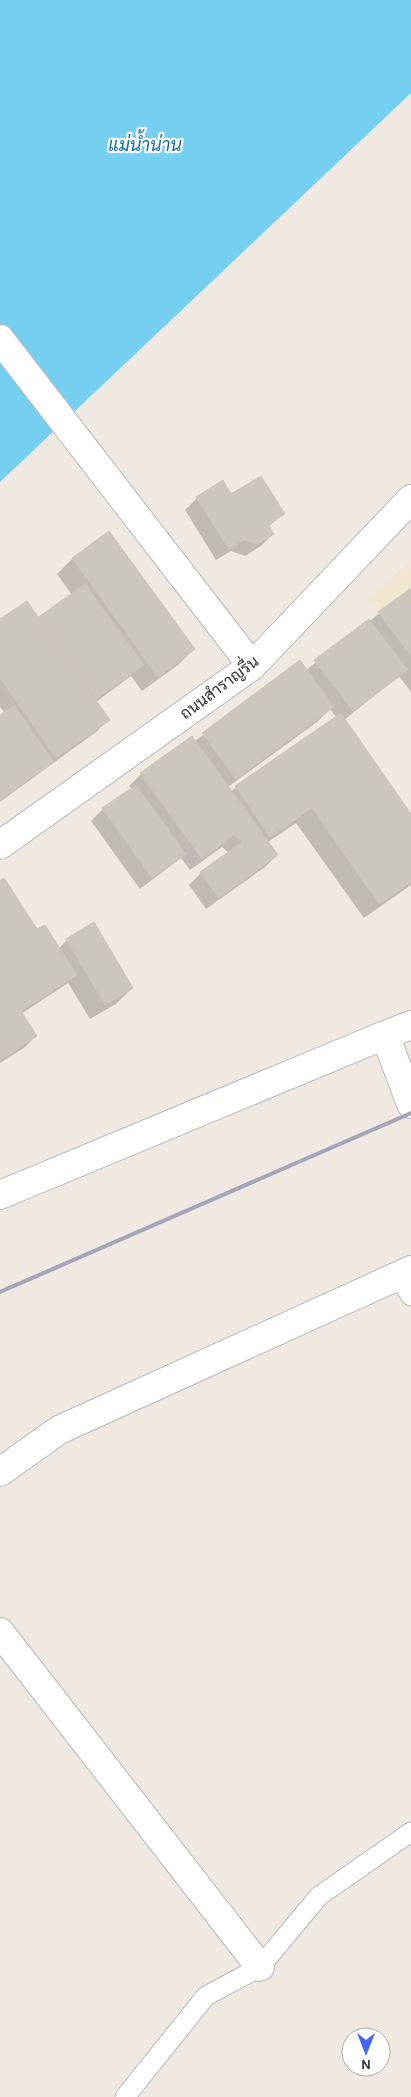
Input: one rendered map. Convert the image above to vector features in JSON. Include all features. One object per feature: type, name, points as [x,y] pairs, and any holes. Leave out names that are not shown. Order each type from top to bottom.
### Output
[{"type":"street","points":[[0,339],[252,666]]},
{"type":"street","name":"ถนนสำราญรื่น","points":[[0,845],[252,666],[411,499]]},
{"type":"street","points":[[0,1195],[411,1024]]},
{"type":"street","points":[[385,1035],[411,1104]]},
{"type":"street","points":[[0,1472],[59,1430],[406,1281]]},
{"type":"street","points":[[0,1632],[260,1967]]},
{"type":"lane","points":[[126,2097],[206,1996],[260,1967],[319,1896],[411,1832]]},
{"type":"shaded area","points":[[411,561],[411,656],[368,599]]},
{"type":"water","name":"แม่น้ำน่าน","points":[[0,0],[411,0],[411,93],[0,482]]},
{"type":"building","points":[[261,476],[285,514],[268,524],[274,534],[258,544],[244,540],[229,549],[196,497],[223,480],[231,494]]},
{"type":"building","points":[[109,531],[195,649],[158,677],[72,558]]},
{"type":"building","points":[[85,584],[144,665],[96,699],[37,618]]},
{"type":"building","points":[[411,588],[411,656],[378,612]]},
{"type":"building","points":[[27,601],[110,720],[56,758],[0,678],[0,619]]},
{"type":"building","points":[[369,619],[408,670],[353,711],[314,660]]},
{"type":"building","points":[[300,660],[334,707],[236,779],[202,733]]},
{"type":"building","points":[[14,705],[54,762],[0,800],[0,715]]},
{"type":"building","points":[[341,713],[411,814],[411,882],[379,904],[312,808],[270,837],[235,786]]},
{"type":"building","points":[[192,736],[278,855],[219,898],[200,872],[242,842],[234,835],[202,859],[140,773]]},
{"type":"building","points":[[136,785],[186,854],[152,878],[102,808]]},
{"type":"building","points":[[4,878],[37,929],[45,925],[77,975],[21,1011],[37,1036],[0,1060],[0,881]]},
{"type":"building","points":[[94,922],[133,988],[105,1005],[66,939]]},
{"type":"railway","points":[[0,1292],[411,1113]]}]
